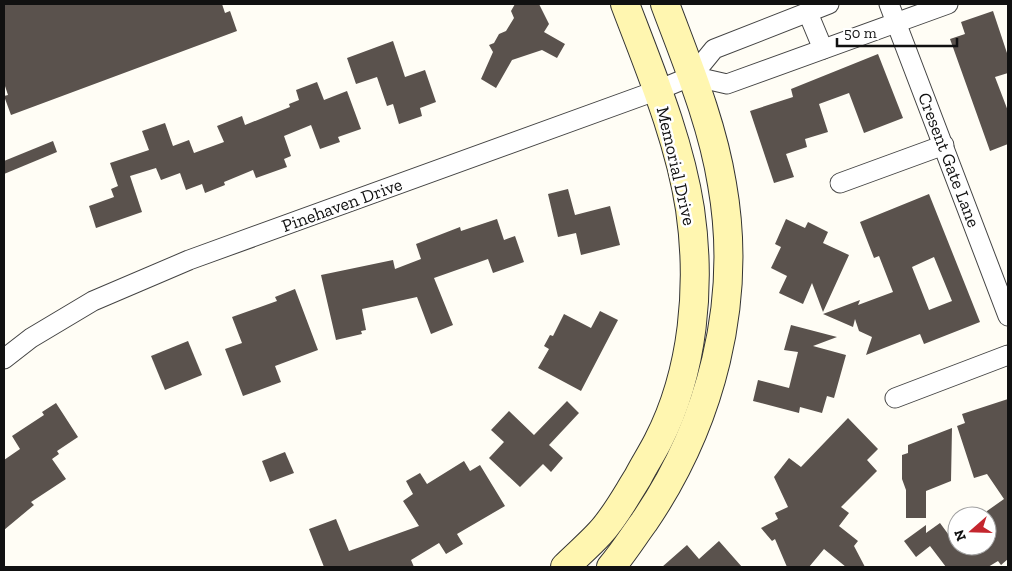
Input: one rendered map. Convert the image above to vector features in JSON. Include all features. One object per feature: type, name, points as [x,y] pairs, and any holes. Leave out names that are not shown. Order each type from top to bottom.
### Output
[{"type":"main road","name":"Memorial Drive","points":[[565,567],[601,532],[624,500],[659,440],[676,396],[688,348],[696,293],[690,208],[678,156],[658,90],[625,4]]},
{"type":"main road","points":[[611,567],[664,492],[694,430],[711,381],[724,326],[729,279],[727,217],[712,137],[665,4]]},
{"type":"street","points":[[828,4],[714,49],[692,76],[727,84],[948,4]]},
{"type":"street","name":"Cresent Gate Lane","points":[[889,4],[1008,316]]},
{"type":"street","points":[[808,13],[822,49]]},
{"type":"street","name":"Pinehaven Drive","points":[[4,359],[31,338],[93,301],[189,260],[692,76]]},
{"type":"street","points":[[840,183],[944,145]]},
{"type":"street","points":[[895,398],[1008,355]]},
{"type":"building","points":[[4,4],[222,4],[225,13],[230,11],[237,31],[11,115],[4,96],[8,95],[4,83]]},
{"type":"building","points":[[515,4],[539,4],[549,24],[544,32],[565,44],[557,58],[542,50],[512,60],[496,88],[481,79],[493,52],[489,45],[494,43],[499,34],[506,31],[514,18],[511,11]]},
{"type":"building","points":[[993,11],[1008,56],[1008,73],[995,77],[1008,111],[1008,144],[990,151],[950,39],[965,34],[961,22]]},
{"type":"building","points":[[393,41],[405,77],[425,70],[436,102],[420,108],[422,116],[399,124],[393,104],[387,106],[377,77],[356,84],[347,58]]},
{"type":"building","points":[[878,54],[903,118],[864,133],[849,93],[819,104],[828,132],[805,139],[807,147],[786,154],[794,177],[774,183],[750,111],[793,97],[791,89]]},
{"type":"building","points":[[317,82],[324,100],[347,91],[361,129],[338,137],[340,142],[320,149],[311,125],[284,136],[291,156],[284,159],[287,167],[256,178],[253,170],[224,182],[225,185],[205,193],[202,184],[186,190],[180,173],[161,180],[156,168],[130,176],[142,212],[96,228],[89,206],[114,197],[111,189],[118,186],[110,163],[149,150],[142,131],[165,123],[173,146],[189,140],[194,153],[224,142],[217,126],[242,116],[245,125],[290,107],[289,104],[299,100],[296,90]]},
{"type":"building","points":[[53,141],[57,152],[4,174],[4,161]]},
{"type":"building","points":[[568,189],[575,215],[610,206],[620,245],[581,255],[576,233],[558,237],[548,194]]},
{"type":"building","points":[[929,194],[980,322],[924,344],[920,334],[866,355],[872,337],[859,331],[855,319],[853,327],[823,314],[860,300],[858,305],[893,292],[879,256],[874,258],[860,222]],"holes":[[[934,257],[952,301],[929,310],[912,267]]]},
{"type":"building","points":[[497,219],[504,240],[515,236],[524,262],[493,273],[488,259],[434,278],[453,325],[431,334],[417,297],[362,309],[366,330],[361,331],[362,334],[336,340],[321,275],[393,260],[395,269],[421,259],[416,244],[460,227],[461,231]]},
{"type":"building","points":[[786,219],[805,228],[808,222],[828,232],[823,243],[849,255],[823,312],[812,283],[803,304],[779,293],[787,276],[771,268],[781,247],[775,244]]},
{"type":"building","points":[[295,289],[318,350],[275,366],[281,382],[243,396],[225,349],[242,343],[232,317],[277,301],[275,297]]},
{"type":"building","points":[[600,311],[618,320],[581,391],[538,368],[549,349],[544,346],[550,335],[553,336],[564,314],[591,328]]},
{"type":"building","points":[[791,325],[837,337],[813,346],[846,355],[834,398],[827,396],[822,413],[800,407],[799,413],[753,401],[758,380],[789,388],[798,352],[784,350]]},
{"type":"building","points":[[188,341],[202,375],[165,390],[151,356]]},
{"type":"building","points":[[1008,399],[1008,559],[1001,565],[998,561],[988,567],[946,567],[930,546],[916,557],[904,541],[926,525],[926,533],[940,523],[947,533],[947,556],[997,556],[997,506],[994,506],[1004,499],[987,474],[974,478],[957,426],[965,423],[962,414]]},
{"type":"building","points":[[567,401],[579,413],[549,445],[563,458],[551,472],[543,464],[520,487],[489,458],[504,442],[491,430],[509,411],[534,435]]},
{"type":"building","points":[[56,403],[78,437],[57,451],[59,454],[52,459],[66,479],[31,502],[34,505],[4,530],[4,460],[20,449],[12,436],[44,415],[42,412]]},
{"type":"building","points":[[848,418],[878,449],[867,460],[877,471],[841,507],[849,513],[839,526],[858,541],[854,546],[865,567],[846,567],[824,549],[809,567],[787,567],[775,539],[772,541],[761,528],[778,519],[775,513],[788,507],[774,477],[789,458],[801,467]]},
{"type":"building","points":[[952,428],[951,481],[926,491],[926,518],[906,518],[906,490],[902,479],[902,455],[908,453],[908,445]]},
{"type":"building","points":[[285,452],[294,473],[270,482],[262,461]]},
{"type":"building","points":[[464,461],[470,471],[480,465],[505,506],[457,534],[463,544],[446,554],[439,543],[411,560],[414,567],[324,567],[309,529],[336,519],[349,551],[419,526],[403,501],[413,494],[406,481],[420,473],[427,484]]},
{"type":"building","points":[[719,541],[742,567],[662,567],[687,545],[699,559]]}]
